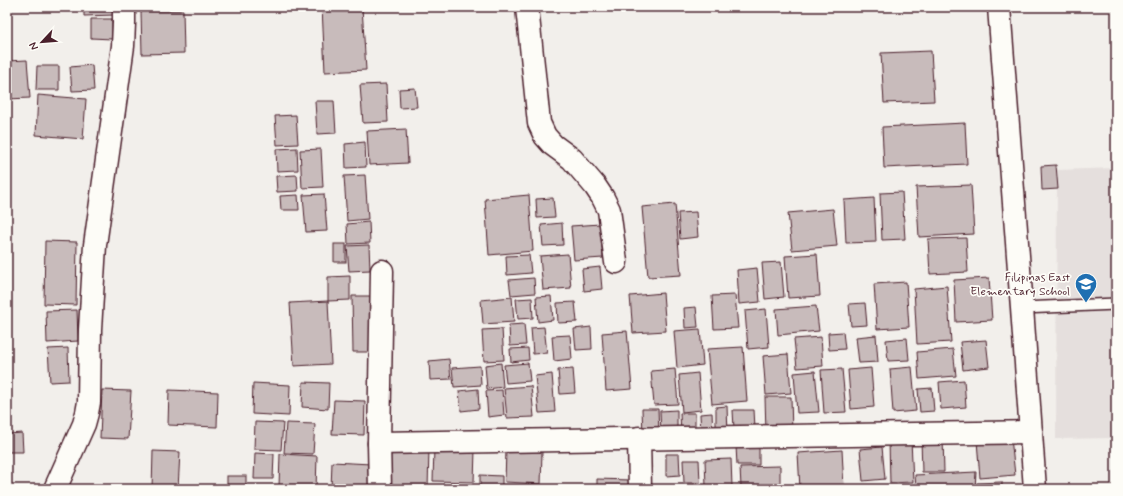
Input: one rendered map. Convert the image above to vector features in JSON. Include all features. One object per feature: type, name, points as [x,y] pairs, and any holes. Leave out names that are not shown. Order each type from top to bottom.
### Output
[{"type":"street","points":[[56,489],[84,424],[89,402],[90,330],[95,245],[123,46],[124,7]]},
{"type":"street","points":[[527,7],[539,123],[545,136],[553,145],[572,159],[595,186],[603,198],[609,210],[616,262]]},
{"type":"street","points":[[999,7],[1035,489]]},
{"type":"street","points":[[380,489],[379,443],[382,271]]},
{"type":"street","points":[[379,443],[1031,432]]},
{"type":"street","points":[[639,438],[640,489]]},
{"type":"lane","points":[[1022,308],[1116,304]]},
{"type":"shaded area","name":"Filipinas East Elementary School","points":[[1116,168],[1116,438],[1056,439],[1057,170]]},
{"type":"building","points":[[84,7],[114,7],[114,15],[84,16]]},
{"type":"building","points":[[322,7],[362,7],[366,70],[325,72]]},
{"type":"building","points":[[183,10],[184,53],[142,54],[141,11]]},
{"type":"building","points":[[91,19],[112,19],[112,39],[91,38]]},
{"type":"building","points":[[931,51],[934,101],[884,103],[881,53]]},
{"type":"building","points":[[27,60],[30,98],[7,99],[7,61]]},
{"type":"building","points":[[92,65],[94,90],[72,91],[70,67]]},
{"type":"building","points":[[37,66],[59,66],[59,90],[36,90]]},
{"type":"building","points":[[386,84],[388,122],[363,123],[360,85]]},
{"type":"building","points":[[415,88],[417,107],[400,108],[399,89]]},
{"type":"building","points":[[38,95],[86,99],[83,139],[36,135]]},
{"type":"building","points":[[315,101],[334,101],[336,133],[317,134]]},
{"type":"building","points":[[296,115],[298,144],[277,145],[275,116]]},
{"type":"building","points":[[965,123],[967,164],[884,168],[882,127]]},
{"type":"building","points":[[406,129],[408,163],[369,165],[367,131]]},
{"type":"building","points":[[365,142],[366,167],[346,168],[345,144]]},
{"type":"building","points":[[297,148],[298,170],[277,171],[276,149]]},
{"type":"building","points":[[321,149],[323,187],[302,188],[300,150]]},
{"type":"building","points":[[1056,165],[1058,189],[1042,190],[1041,166]]},
{"type":"building","points":[[297,175],[298,191],[277,192],[276,176]]},
{"type":"building","points":[[365,175],[368,219],[347,221],[344,176]]},
{"type":"building","points":[[971,185],[974,234],[919,237],[916,187]]},
{"type":"building","points":[[902,192],[905,239],[882,240],[880,193]]},
{"type":"building","points":[[324,194],[327,231],[306,232],[303,195]]},
{"type":"building","points":[[298,195],[299,210],[281,210],[280,196]]},
{"type":"building","points":[[529,195],[533,251],[489,255],[485,199]]},
{"type":"building","points":[[553,198],[555,217],[537,218],[536,199]]},
{"type":"building","points":[[874,198],[876,242],[846,243],[844,200]]},
{"type":"building","points":[[675,204],[681,275],[648,277],[642,207]]},
{"type":"building","points":[[833,209],[837,246],[792,250],[788,213]]},
{"type":"building","points":[[696,212],[698,237],[680,239],[678,213]]},
{"type":"building","points":[[369,222],[370,243],[348,244],[347,224]]},
{"type":"building","points":[[562,223],[563,245],[543,246],[541,225]]},
{"type":"building","points":[[600,224],[603,258],[574,260],[571,226]]},
{"type":"building","points":[[966,238],[968,272],[930,274],[928,239]]},
{"type":"building","points":[[45,241],[77,242],[76,305],[44,304]]},
{"type":"building","points":[[334,244],[346,244],[346,262],[334,262]]},
{"type":"building","points":[[369,245],[370,270],[349,271],[347,246]]},
{"type":"building","points":[[568,254],[571,288],[543,290],[540,256]]},
{"type":"building","points":[[817,254],[820,296],[788,298],[785,256]]},
{"type":"building","points":[[529,255],[531,273],[507,275],[506,256]]},
{"type":"building","points":[[781,262],[784,297],[765,299],[762,263]]},
{"type":"building","points":[[600,267],[602,289],[584,291],[582,269]]},
{"type":"building","points":[[757,268],[760,302],[739,304],[737,270]]},
{"type":"building","points":[[350,276],[350,300],[328,301],[328,277]]},
{"type":"building","points":[[534,278],[535,293],[511,295],[509,280]]},
{"type":"building","points":[[989,278],[992,320],[956,322],[954,280]]},
{"type":"building","points":[[906,282],[909,327],[877,329],[874,284]]},
{"type":"building","points":[[947,286],[951,342],[917,344],[914,289]]},
{"type":"building","points":[[663,293],[666,331],[633,333],[630,296]]},
{"type":"building","points":[[735,295],[738,328],[714,329],[712,296]]},
{"type":"building","points":[[352,296],[370,296],[372,352],[353,352]]},
{"type":"building","points":[[551,296],[553,320],[538,322],[536,297]]},
{"type":"building","points":[[512,297],[514,322],[483,324],[481,300]]},
{"type":"building","points":[[532,298],[533,318],[518,319],[516,299]]},
{"type":"building","points":[[328,301],[331,364],[294,366],[290,303]]},
{"type":"building","points":[[575,302],[577,322],[558,323],[557,303]]},
{"type":"building","points":[[865,303],[867,325],[851,326],[849,304]]},
{"type":"building","points":[[816,306],[819,331],[778,335],[776,309]]},
{"type":"building","points":[[696,307],[698,327],[685,328],[684,308]]},
{"type":"building","points":[[766,309],[769,347],[748,349],[745,311]]},
{"type":"building","points":[[77,310],[78,341],[47,343],[46,311]]},
{"type":"building","points":[[524,324],[526,345],[510,346],[509,325]]},
{"type":"building","points":[[544,327],[547,353],[533,354],[531,328]]},
{"type":"building","points":[[591,327],[592,349],[576,350],[574,329]]},
{"type":"building","points":[[502,329],[504,360],[484,361],[482,330]]},
{"type":"building","points":[[700,329],[703,365],[677,368],[674,331]]},
{"type":"building","points":[[627,331],[632,389],[606,391],[602,333]]},
{"type":"building","points":[[843,332],[845,349],[829,350],[828,333]]},
{"type":"building","points":[[570,335],[572,359],[554,361],[552,336]]},
{"type":"building","points":[[876,335],[878,362],[859,363],[856,337]]},
{"type":"building","points":[[821,337],[823,366],[797,368],[794,339]]},
{"type":"building","points":[[907,338],[909,360],[888,361],[886,340]]},
{"type":"building","points":[[986,340],[989,367],[963,370],[960,342]]},
{"type":"building","points":[[743,347],[747,401],[712,404],[707,349]]},
{"type":"building","points":[[68,348],[69,381],[50,382],[48,349]]},
{"type":"building","points":[[528,348],[529,360],[511,362],[510,349]]},
{"type":"building","points":[[953,349],[956,376],[919,379],[917,352]]},
{"type":"building","points":[[788,354],[791,393],[766,395],[763,356]]},
{"type":"building","points":[[449,359],[451,379],[430,380],[429,361]]},
{"type":"building","points":[[501,363],[503,387],[487,389],[485,365]]},
{"type":"building","points":[[528,363],[530,381],[506,383],[504,365]]},
{"type":"building","points":[[480,366],[481,385],[454,387],[452,368]]},
{"type":"building","points":[[912,367],[916,411],[893,413],[890,369]]},
{"type":"building","points":[[871,368],[874,407],[851,409],[848,370]]},
{"type":"building","points":[[573,369],[575,393],[560,394],[558,370]]},
{"type":"building","points":[[675,369],[678,404],[654,405],[651,371]]},
{"type":"building","points":[[842,369],[846,412],[824,413],[821,370]]},
{"type":"building","points":[[815,371],[819,412],[797,413],[794,373]]},
{"type":"building","points":[[698,373],[701,410],[682,412],[679,375]]},
{"type":"building","points":[[552,374],[555,412],[539,413],[535,376]]},
{"type":"building","points":[[964,380],[966,407],[941,409],[939,382]]},
{"type":"building","points":[[303,382],[329,383],[328,409],[302,407]]},
{"type":"building","points":[[253,383],[290,385],[289,416],[252,414]]},
{"type":"building","points":[[531,386],[534,417],[507,418],[504,388]]},
{"type":"building","points":[[932,388],[934,411],[920,412],[918,389]]},
{"type":"building","points":[[478,389],[479,409],[461,411],[459,391]]},
{"type":"building","points":[[102,390],[131,391],[128,439],[100,438]]},
{"type":"building","points":[[169,390],[218,392],[217,427],[168,425]]},
{"type":"building","points":[[502,390],[504,415],[488,417],[486,391]]},
{"type":"building","points":[[765,397],[791,397],[792,433],[766,433]]},
{"type":"building","points":[[334,400],[365,401],[364,435],[332,434]]},
{"type":"building","points":[[727,406],[728,435],[716,436],[716,407]]},
{"type":"building","points":[[642,409],[658,409],[659,434],[643,435]]},
{"type":"building","points":[[677,410],[677,434],[661,434],[660,411]]},
{"type":"building","points":[[733,410],[754,410],[755,428],[734,429]]},
{"type":"building","points":[[680,413],[695,413],[695,434],[681,435]]},
{"type":"building","points":[[712,413],[713,433],[701,433],[700,414]]},
{"type":"building","points":[[255,422],[283,423],[281,450],[254,449]]},
{"type":"building","points":[[286,423],[315,424],[313,454],[284,453]]},
{"type":"building","points":[[22,433],[23,452],[7,452],[7,434]]},
{"type":"building","points":[[943,438],[944,472],[922,472],[921,439]]},
{"type":"building","points":[[1011,438],[1015,475],[980,478],[977,441]]},
{"type":"building","points":[[889,440],[911,440],[913,482],[890,483]]},
{"type":"building","points":[[759,445],[759,465],[737,465],[736,446]]},
{"type":"building","points":[[387,446],[429,448],[428,489],[386,489]]},
{"type":"building","points":[[882,447],[885,479],[863,481],[860,449]]},
{"type":"building","points":[[434,448],[475,450],[474,482],[433,481]]},
{"type":"building","points":[[506,450],[542,452],[541,484],[505,482]]},
{"type":"building","points":[[842,450],[844,489],[800,489],[798,453]]},
{"type":"building","points":[[153,451],[180,452],[178,489],[152,489]]},
{"type":"building","points":[[255,453],[274,454],[273,479],[254,479]]},
{"type":"building","points":[[280,454],[317,456],[316,489],[279,487]]},
{"type":"building","points":[[666,454],[679,454],[680,475],[666,476]]},
{"type":"building","points":[[731,459],[732,487],[706,487],[705,460]]},
{"type":"building","points":[[683,460],[699,460],[700,483],[684,483]]},
{"type":"building","points":[[332,462],[371,464],[370,489],[331,489]]},
{"type":"building","points":[[780,466],[780,487],[741,487],[740,467]]},
{"type":"building","points":[[976,472],[975,489],[916,489],[915,475]]},
{"type":"building","points":[[480,475],[502,476],[502,489],[480,489]]},
{"type":"building","points":[[227,476],[246,476],[246,489],[227,489]]},
{"type":"building","points":[[597,479],[630,480],[630,489],[597,489]]},
{"type":"building","points":[[1002,482],[1002,489],[977,489],[977,483]]},
{"type":"place","name":"Filipinas East Elementary School","points":[[1086,304]]}]
